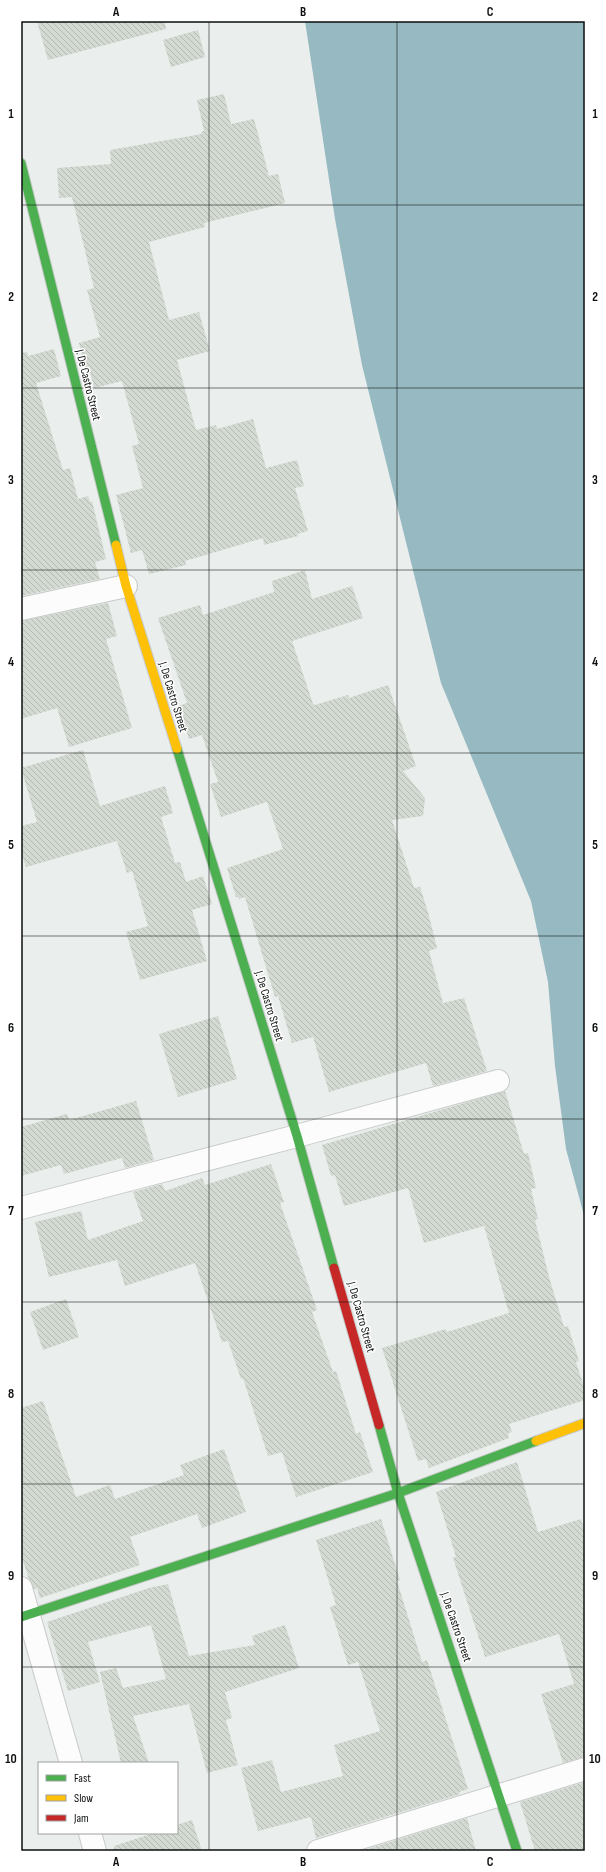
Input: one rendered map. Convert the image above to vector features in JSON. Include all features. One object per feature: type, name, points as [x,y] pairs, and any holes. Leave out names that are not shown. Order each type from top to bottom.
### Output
[{"type":"main road","name":"J. De Castro Street","points":[[21,163],[126,586],[297,1136],[398,1494],[500,1796],[517,1851]]},
{"type":"main road","points":[[25,1615],[398,1494],[585,1423]]},
{"type":"street","points":[[21,609],[126,586]]},
{"type":"street","points":[[21,1208],[297,1136],[498,1081]]},
{"type":"street","points":[[21,1588],[25,1615],[71,1762]]},
{"type":"street","points":[[318,1851],[585,1769]]},
{"type":"street","points":[[90,1834],[95,1851]]},
{"type":"water","points":[[305,21],[585,21],[585,1219],[566,1149],[555,1066],[548,982],[531,901],[441,683],[362,365],[335,219]]},
{"type":"building","points":[[37,21],[165,21],[166,29],[48,60]]},
{"type":"building","points":[[198,30],[205,57],[171,67],[163,40]]},
{"type":"building","points":[[224,94],[231,124],[254,119],[269,176],[278,174],[285,203],[204,223],[205,227],[149,242],[169,320],[199,312],[210,351],[177,360],[196,430],[216,425],[217,429],[253,419],[266,468],[297,460],[304,486],[295,488],[308,531],[297,534],[298,536],[264,545],[263,538],[185,561],[186,565],[149,574],[142,550],[131,553],[116,495],[143,488],[132,446],[139,444],[122,381],[94,388],[89,368],[85,369],[79,343],[100,337],[87,290],[94,288],[72,197],[59,198],[57,168],[111,164],[110,150],[202,134],[201,132],[204,131],[197,100]]},
{"type":"building","points":[[54,349],[61,376],[36,383],[63,470],[70,468],[78,499],[88,496],[90,502],[92,501],[106,559],[95,562],[100,579],[21,596],[21,353],[27,352],[28,356]]},
{"type":"building","points":[[305,570],[312,599],[352,586],[363,618],[292,641],[313,704],[315,705],[348,695],[349,698],[388,685],[416,766],[403,771],[425,798],[423,816],[392,820],[414,888],[420,887],[428,912],[437,948],[429,951],[443,1003],[464,998],[487,1071],[433,1086],[426,1063],[329,1092],[313,1037],[292,1043],[278,996],[275,997],[245,897],[239,899],[236,897],[227,868],[283,849],[267,802],[221,817],[210,784],[218,782],[202,735],[189,739],[179,706],[187,703],[158,618],[200,605],[203,615],[274,592],[272,581]]},
{"type":"building","points":[[108,603],[117,636],[106,639],[132,728],[69,747],[57,708],[21,719],[21,621]]},
{"type":"building","points":[[83,750],[100,806],[165,786],[173,813],[161,817],[175,863],[180,862],[186,882],[203,876],[212,904],[192,910],[207,961],[140,980],[126,932],[148,926],[132,871],[127,873],[117,841],[26,867],[21,852],[21,826],[37,822],[21,768]]},
{"type":"building","points":[[218,1016],[237,1079],[178,1097],[159,1034]]},
{"type":"building","points":[[505,1091],[524,1154],[528,1153],[536,1188],[531,1189],[538,1219],[535,1220],[549,1277],[564,1327],[568,1326],[579,1361],[576,1362],[585,1390],[585,1400],[509,1424],[512,1432],[508,1433],[509,1438],[429,1468],[426,1459],[418,1461],[382,1348],[446,1329],[447,1332],[509,1313],[484,1226],[424,1243],[408,1188],[344,1206],[335,1175],[331,1176],[322,1145]]},
{"type":"building","points":[[136,1101],[154,1160],[125,1168],[122,1158],[64,1174],[61,1165],[21,1176],[21,1127],[67,1114],[69,1120]]},
{"type":"building","points":[[271,1164],[284,1202],[280,1203],[317,1310],[312,1312],[333,1372],[336,1371],[356,1434],[360,1432],[373,1472],[296,1497],[282,1452],[268,1456],[243,1378],[241,1379],[228,1341],[222,1342],[195,1263],[125,1286],[117,1260],[49,1277],[35,1222],[81,1211],[88,1240],[143,1221],[133,1192],[162,1184],[165,1191],[202,1178],[205,1185]]},
{"type":"building","points":[[66,1299],[79,1337],[43,1350],[30,1312]]},
{"type":"building","points":[[43,1401],[76,1497],[110,1485],[115,1499],[184,1475],[180,1465],[224,1449],[246,1512],[202,1528],[197,1514],[130,1537],[140,1565],[40,1598],[37,1588],[34,1589],[29,1579],[21,1555],[21,1408]]},
{"type":"building","points":[[517,1462],[538,1532],[581,1519],[585,1532],[585,1757],[563,1763],[541,1694],[574,1684],[559,1634],[485,1657],[453,1558],[456,1557],[436,1492]]},
{"type":"building","points":[[381,1519],[400,1580],[397,1581],[422,1662],[427,1660],[468,1789],[459,1792],[460,1794],[316,1838],[311,1817],[258,1831],[241,1768],[272,1760],[281,1792],[343,1776],[334,1745],[380,1731],[358,1662],[348,1665],[330,1607],[336,1605],[316,1540]]},
{"type":"building","points":[[168,1584],[189,1656],[255,1645],[252,1636],[285,1625],[299,1668],[225,1692],[232,1718],[226,1720],[238,1765],[207,1773],[189,1704],[133,1716],[149,1762],[121,1762],[100,1672],[116,1668],[123,1688],[166,1679],[151,1625],[88,1642],[100,1682],[68,1691],[47,1622],[149,1588]]},
{"type":"building","points":[[585,1782],[585,1851],[535,1851],[520,1802]]},
{"type":"building","points":[[467,1818],[476,1851],[361,1851]]},
{"type":"building","points":[[192,1820],[202,1851],[114,1851],[114,1846],[151,1834],[178,1834],[178,1825]]},
{"type":"traffic: fast","points":[[21,163],[116,545]]},
{"type":"traffic: fast","points":[[177,749],[297,1136],[334,1268]]},
{"type":"traffic: fast","points":[[379,1425],[398,1493],[517,1851]]},
{"type":"traffic: fast","points":[[21,1617],[398,1493],[536,1441]]},
{"type":"traffic: slow","points":[[116,545],[126,586],[177,749]]},
{"type":"traffic: slow","points":[[536,1441],[585,1423]]},
{"type":"traffic: jam","points":[[334,1268],[379,1425]]}]
